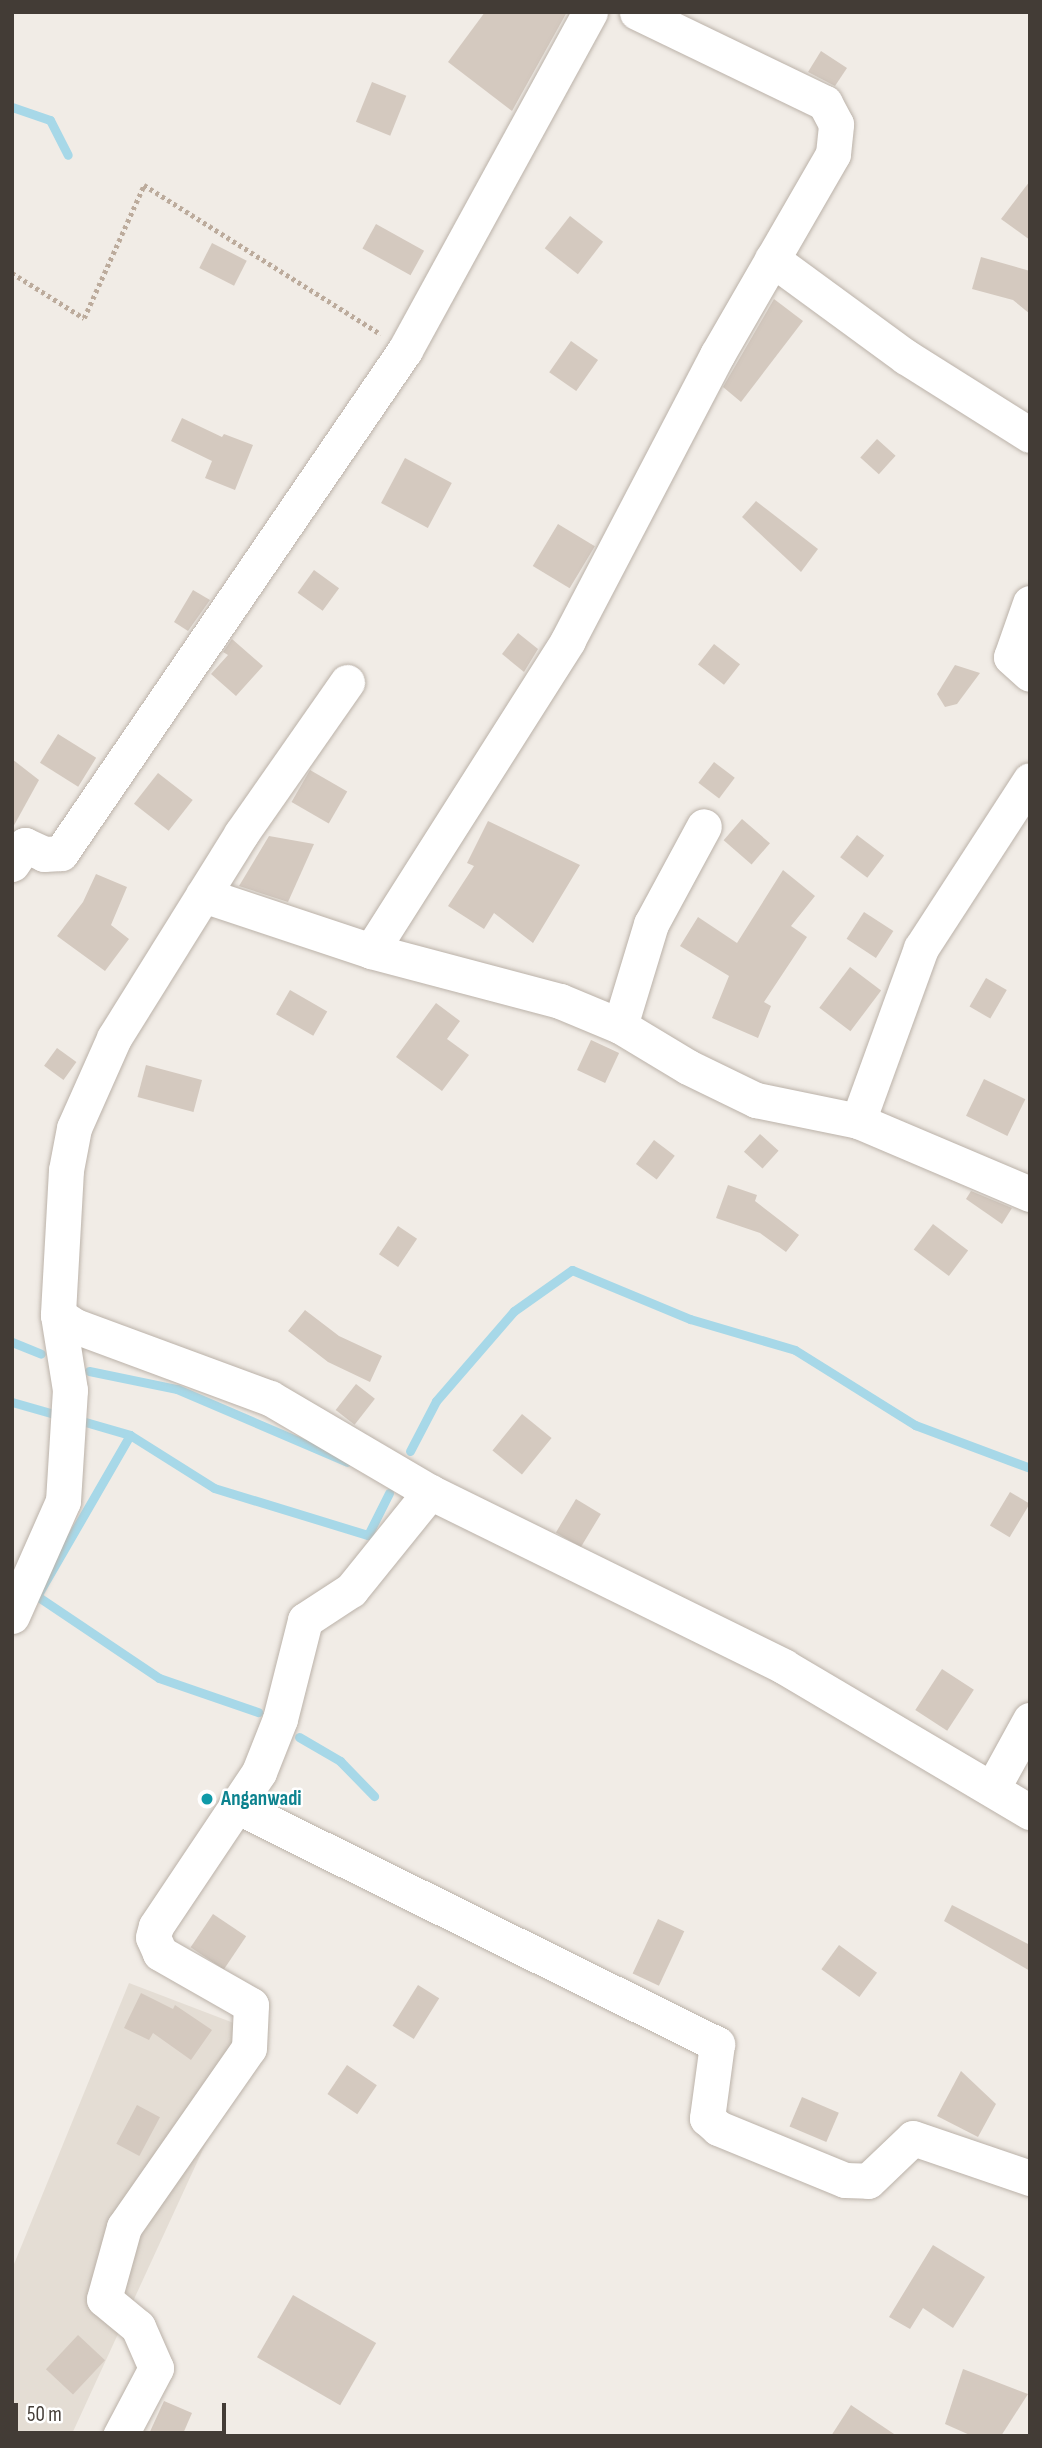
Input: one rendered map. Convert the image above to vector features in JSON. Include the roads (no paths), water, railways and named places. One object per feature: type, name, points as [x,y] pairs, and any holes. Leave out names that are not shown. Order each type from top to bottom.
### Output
[{"type":"street","points":[[12,864],[25,845],[44,854],[61,853],[405,349],[590,12]]},
{"type":"street","points":[[371,951],[568,640],[716,355],[833,154],[836,124],[825,103],[637,12]]},
{"type":"street","points":[[772,259],[906,357],[1030,435]]},
{"type":"street","points":[[1030,603],[1010,657],[1030,674]]},
{"type":"street","points":[[12,1616],[63,1501],[70,1390],[55,1302],[66,1170],[74,1128],[114,1038],[203,895],[347,682]]},
{"type":"street","points":[[858,1121],[921,948],[1030,779]]},
{"type":"street","points":[[620,1026],[651,924],[705,826]]},
{"type":"street","points":[[203,895],[371,951],[533,993],[620,1026],[688,1068],[756,1100],[858,1121],[1030,1194]]},
{"type":"street","points":[[58,1315],[75,1326],[270,1398],[430,1492],[783,1666],[1030,1812]]},
{"type":"street","points":[[120,2436],[156,2368],[138,2327],[104,2299],[124,2227],[249,2048],[251,2005],[160,1952],[153,1937],[156,1926],[236,1805],[273,1740],[305,1620],[351,1590],[430,1492]]},
{"type":"street","points":[[992,1789],[1030,1720]]},
{"type":"street","points":[[236,1805],[718,2044],[707,2118],[718,2128],[845,2180],[867,2182],[912,2138],[1030,2178]]},
{"type":"waterway","points":[[12,107],[50,120],[68,155]]},
{"type":"waterway","points":[[410,1451],[436,1401],[514,1311],[572,1270],[690,1319],[795,1350],[915,1425],[1030,1468]]},
{"type":"waterway","points":[[12,1342],[41,1354]]},
{"type":"waterway","points":[[89,1371],[177,1389],[347,1462]]},
{"type":"waterway","points":[[12,1402],[61,1416]]},
{"type":"waterway","points":[[75,1419],[130,1435],[214,1488],[368,1535],[389,1493]]},
{"type":"waterway","points":[[130,1435],[37,1596],[159,1678],[258,1712]]},
{"type":"waterway","points":[[299,1737],[340,1761],[374,1796]]},
{"type":"place","name":"Anganwadi","points":[[207,1799]]}]
